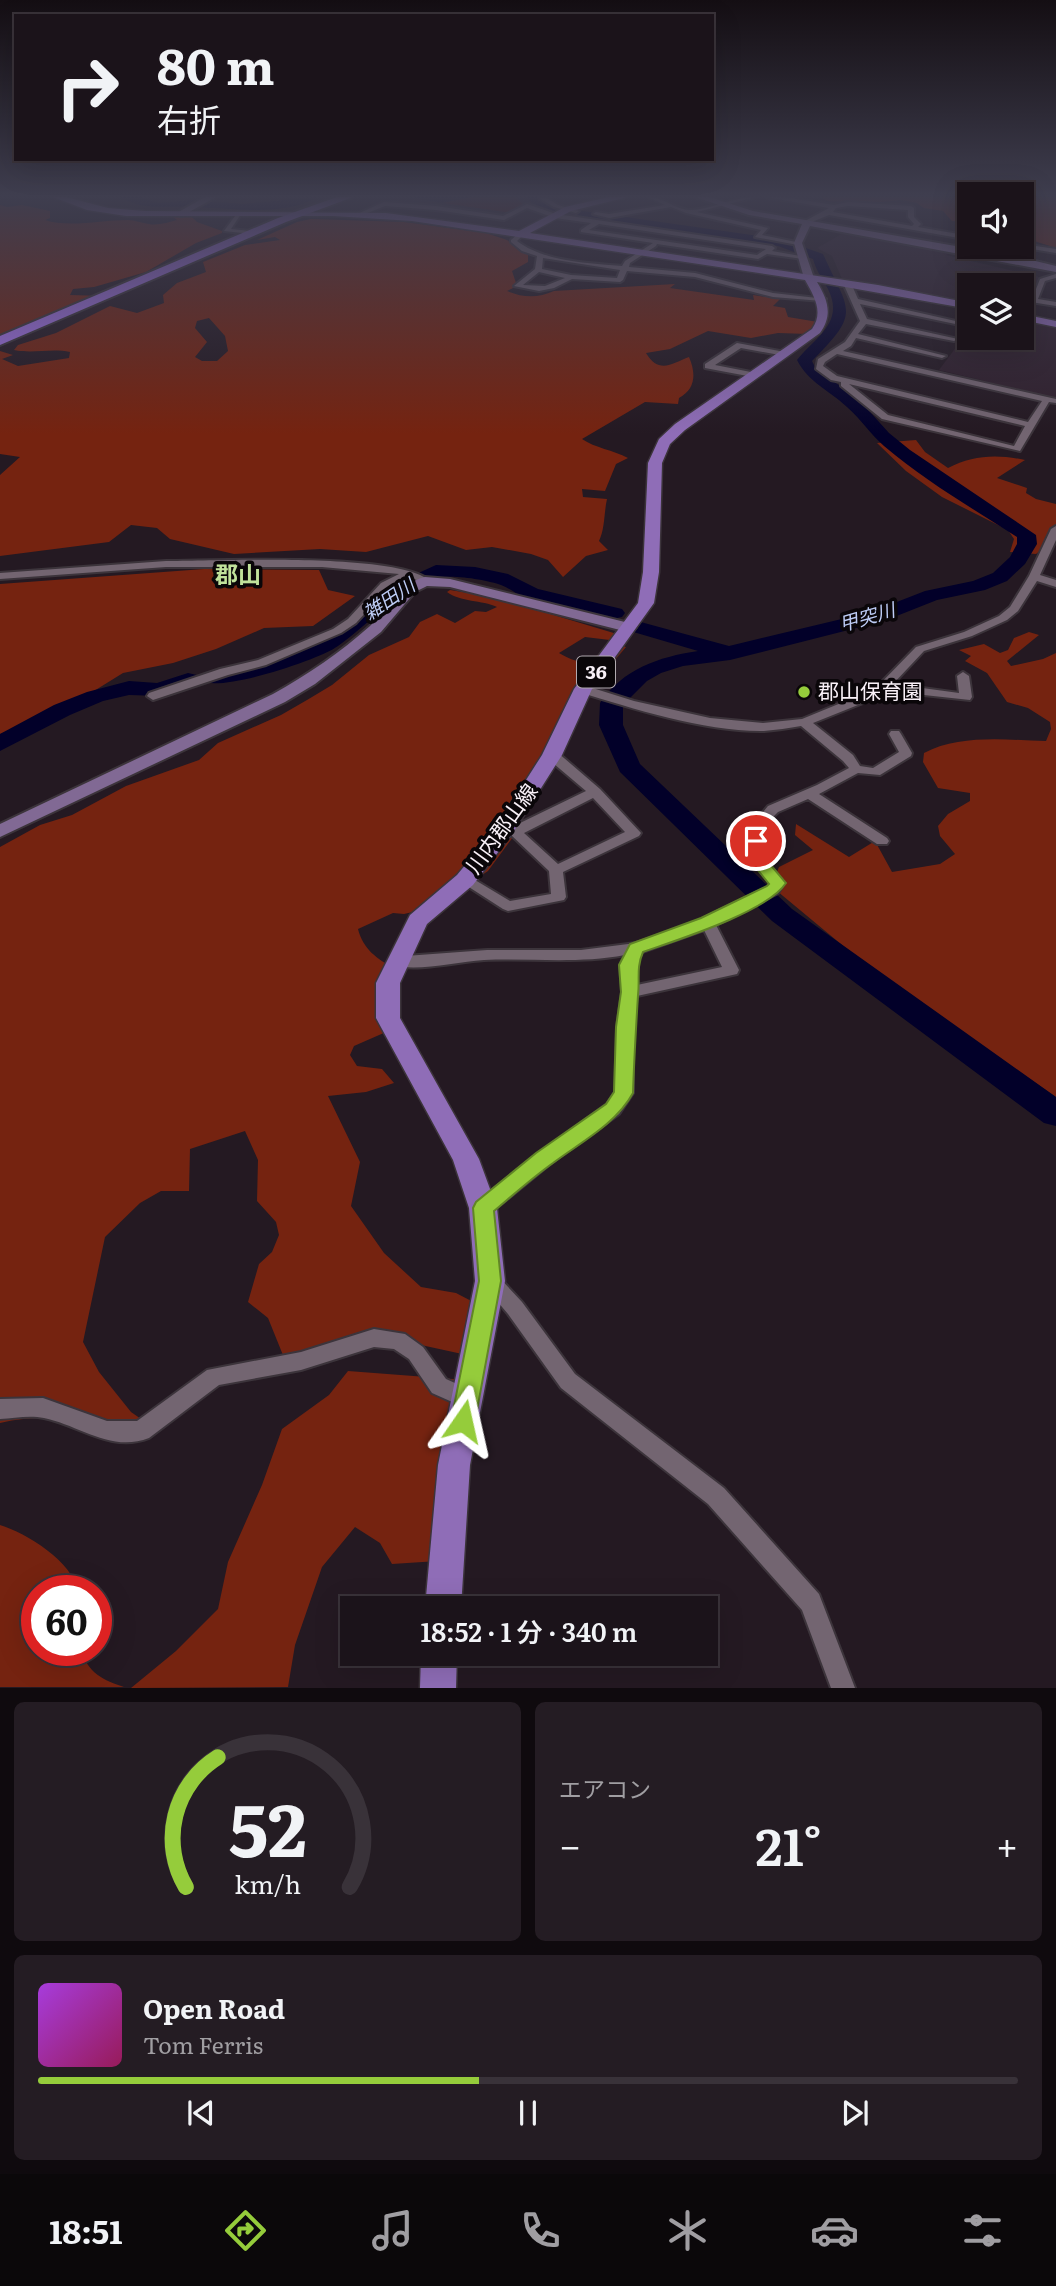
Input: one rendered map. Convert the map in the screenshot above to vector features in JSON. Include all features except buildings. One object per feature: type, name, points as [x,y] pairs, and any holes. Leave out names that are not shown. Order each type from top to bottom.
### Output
[{"type":"highway","points":[[0,341],[157,276]]},
{"type":"main road","points":[[795,276],[957,304]]},
{"type":"main road","points":[[817,279],[822,299]]},
{"type":"main road","name":"川内郡山線","points":[[444,1596],[454,1465],[490,1281],[483,1208],[466,1159],[388,1018],[387,983],[418,920],[465,880],[502,834],[628,627],[646,603],[651,572],[655,463],[664,442],[680,427],[816,331],[823,321],[822,299]]},
{"type":"main road","points":[[1034,319],[1056,324]]},
{"type":"main road","points":[[438,1688],[439,1666]]},
{"type":"street","points":[[531,276],[518,286],[532,290],[555,287],[571,277]]},
{"type":"street","points":[[565,276],[620,280],[621,276]]},
{"type":"street","points":[[692,276],[784,297],[822,299]]},
{"type":"street","points":[[1056,276],[1042,280],[1044,289],[1034,300],[1056,304]]},
{"type":"street","points":[[846,283],[864,320]]},
{"type":"street","points":[[856,301],[957,319]]},
{"type":"street","points":[[834,351],[1052,400],[1030,425],[1017,449],[885,417],[866,399],[819,367],[821,361],[834,351],[855,336],[864,320]]},
{"type":"street","points":[[864,320],[954,339]]},
{"type":"street","points":[[931,373],[957,335]]},
{"type":"street","points":[[855,336],[942,356]]},
{"type":"street","points":[[752,375],[708,366],[740,345],[785,354]]},
{"type":"street","points":[[834,378],[1030,425]]},
{"type":"street","points":[[591,691],[631,704],[741,726],[772,727],[804,722],[872,696],[885,687],[920,649],[968,634],[1003,618],[1014,609],[1034,576],[1056,529]]},
{"type":"street","points":[[0,576],[166,564],[364,565],[450,583],[628,627]]},
{"type":"street","points":[[152,696],[224,671],[262,663],[337,631],[352,621],[385,585],[415,576]]},
{"type":"street","points":[[0,831],[309,681],[375,629],[410,589],[415,576]]},
{"type":"street","points":[[1034,576],[1056,584]]},
{"type":"street","points":[[885,687],[966,697],[963,676]]},
{"type":"street","points":[[804,722],[848,758],[856,769]]},
{"type":"street","points":[[397,961],[455,956],[592,954],[636,948],[707,922],[773,890],[777,883],[761,864],[756,841],[765,818],[772,809],[856,769],[875,772],[906,754],[895,734]]},
{"type":"street","points":[[552,755],[595,792],[634,833],[555,870]]},
{"type":"street","points":[[465,880],[508,906],[559,897],[555,870],[517,834],[521,828],[595,792]]},
{"type":"street","points":[[808,793],[882,841]]},
{"type":"street","points":[[630,992],[731,970],[707,922]]},
{"type":"street","points":[[483,1208],[613,1109],[624,1093],[625,1027],[630,992],[628,965],[636,948]]},
{"type":"street","points":[[490,1281],[515,1308],[568,1381],[716,1496],[811,1602],[843,1688]]},
{"type":"street","points":[[0,1409],[43,1408],[107,1431],[141,1431],[214,1377],[301,1361],[374,1338],[398,1340],[416,1353],[439,1386],[468,1399]]},
{"type":"shaded area","points":[[0,276],[133,276],[94,287],[73,289],[70,295],[104,296],[0,337]]},
{"type":"shaded area","points":[[196,276],[514,276],[517,286],[507,291],[531,296],[554,291],[675,284],[670,288],[754,300],[753,295],[780,299],[773,306],[785,308],[788,317],[818,322],[808,334],[778,333],[751,338],[708,331],[670,349],[646,353],[661,366],[689,357],[693,380],[689,390],[679,398],[678,404],[645,402],[582,439],[628,458],[616,464],[605,491],[582,489],[583,497],[607,499],[599,541],[608,550],[586,556],[563,577],[548,560],[531,554],[492,547],[466,550],[428,536],[366,552],[320,549],[234,554],[170,539],[157,528],[131,525],[109,542],[0,556],[0,475],[20,457],[0,454],[0,351],[13,355],[2,359],[18,366],[69,358],[70,352],[14,350],[18,345],[56,333],[110,306],[137,313],[164,303],[163,295],[177,283]],"holes":[[[209,318],[225,336],[228,351],[217,361],[202,361],[195,357],[207,342],[195,328],[197,321]]]},
{"type":"shaded area","points":[[841,276],[957,276],[957,301],[842,279]]},
{"type":"shaded area","points":[[1034,276],[1044,278],[1040,279],[1034,290]]},
{"type":"shaded area","points":[[1034,323],[1056,328],[1056,398],[939,370],[957,346],[957,350],[1034,350]]},
{"type":"shaded area","points":[[916,440],[925,452],[948,468],[967,460],[985,457],[1025,460],[997,478],[1027,488],[1026,493],[1036,499],[1056,504],[1056,539],[1036,554],[1010,552],[1014,539],[1008,530],[942,497],[906,471],[877,443]]},
{"type":"shaded area","points":[[204,569],[319,570],[328,590],[355,596],[313,626],[264,628],[216,649],[173,663],[123,673],[81,699],[0,734],[0,584]]},
{"type":"shaded area","points":[[450,590],[494,597],[627,637],[626,642],[585,637],[559,653],[575,660],[587,661],[611,643],[626,647],[598,680],[513,837],[488,871],[434,907],[404,914],[393,913],[358,929],[371,953],[394,968],[386,1032],[354,1046],[350,1055],[357,1066],[382,1069],[394,1083],[366,1092],[328,1096],[360,1162],[351,1206],[384,1253],[421,1287],[456,1293],[479,1305],[476,1357],[398,1340],[289,1370],[268,1318],[248,1302],[259,1264],[272,1252],[279,1235],[276,1222],[257,1201],[258,1160],[245,1131],[190,1149],[189,1191],[161,1191],[140,1203],[105,1237],[83,1342],[99,1372],[131,1412],[154,1428],[57,1418],[0,1423],[0,847],[40,825],[72,815],[126,786],[199,760],[218,743],[281,715],[332,685],[369,655],[409,637],[420,622],[437,614],[455,623],[475,611],[486,612],[497,607],[458,598],[447,592]]},
{"type":"shaded area","points":[[1029,632],[1039,635],[1007,661],[1011,666],[1043,659],[1056,653],[1056,1097],[877,974],[771,886],[779,867],[813,850],[795,835],[796,824],[849,857],[875,841],[892,872],[940,864],[955,854],[940,836],[938,826],[948,814],[970,801],[970,793],[938,788],[923,762],[924,753],[938,747],[968,741],[1046,741],[1051,729],[1050,722],[1028,708],[1007,702],[987,673],[965,661],[971,656],[959,650],[984,644],[1000,653],[1008,650],[1014,638]]},
{"type":"shaded area","points":[[348,1371],[466,1380],[438,1561],[392,1564],[380,1543],[355,1527],[322,1567],[295,1645],[288,1687],[131,1688],[176,1651],[218,1609],[228,1562],[262,1485],[282,1429],[329,1395]]},
{"type":"shaded area","points":[[0,1525],[47,1550],[70,1575],[21,1575],[21,1666],[89,1666],[103,1678],[124,1687],[0,1687]]},
{"type":"waterway","name":"甲突川","points":[[827,276],[839,300],[839,320],[835,328],[804,360],[808,368],[855,405],[883,437],[904,454],[1026,535],[1027,544],[1018,560],[1000,577],[978,586],[932,595],[877,617],[762,643],[730,653],[681,660],[653,668],[639,676],[611,703],[611,725],[629,767],[782,915],[1056,1114]]},
{"type":"waterway","name":"雑田川","points":[[211,678],[237,676],[327,644],[399,589],[436,571],[475,573],[508,580],[531,593],[615,613]]},
{"type":"waterway","name":"雑田川","points":[[637,627],[721,651]]},
{"type":"waterway","name":"雑田川","points":[[0,744],[46,718],[95,696],[129,688],[161,689],[192,679]]},
{"type":"place","name":"郡山保育園","points":[[804,692]]},
{"type":"district","name":"郡山","points":[[238,575]]},
{"type":"route","points":[[463,1421],[490,1281],[483,1208],[613,1109],[624,1093],[625,1027],[630,992],[628,965],[636,948],[707,922],[773,890],[777,883],[761,864],[756,841]]}]
